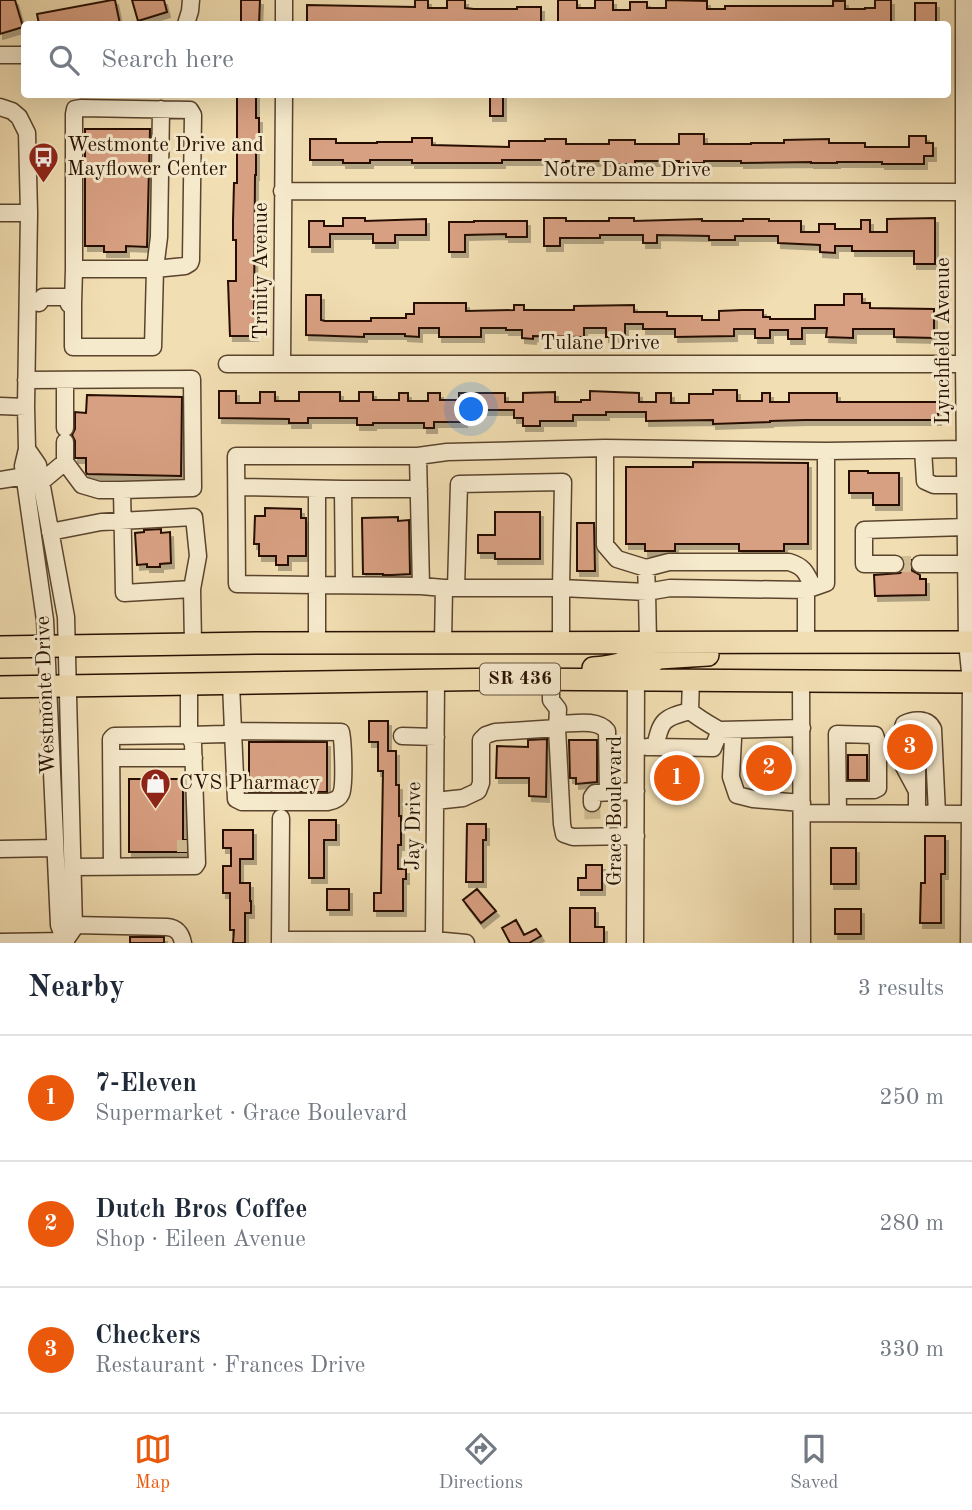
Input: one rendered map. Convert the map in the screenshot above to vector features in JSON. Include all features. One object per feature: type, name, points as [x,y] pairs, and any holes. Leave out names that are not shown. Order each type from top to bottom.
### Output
[{"type":"main road","points":[[508,679],[621,664],[631,660],[648,642]]},
{"type":"main road","points":[[636,679],[645,665],[659,658],[709,654],[723,642]]},
{"type":"main road","name":"SR 436","points":[[0,647],[193,643],[970,642]]},
{"type":"main road","name":"SR 436","points":[[0,687],[508,679],[971,682]]},
{"type":"street","points":[[187,21],[191,0]]},
{"type":"street","points":[[284,0],[284,21]]},
{"type":"street","name":"Lynchfield Avenue","points":[[964,0],[961,48],[968,191],[965,485],[971,682],[969,943]]},
{"type":"street","points":[[0,55],[21,55]]},
{"type":"street","name":"Trinity Avenue","points":[[282,364],[284,98]]},
{"type":"street","name":"Westmonte Drive","points":[[0,107],[19,117],[27,133],[33,303],[26,380],[27,449],[23,466],[33,479],[50,531],[66,617],[57,645],[55,848],[59,925],[65,942]]},
{"type":"street","points":[[74,269],[155,269],[190,264],[193,115],[190,110],[161,109],[81,107],[75,109],[74,269],[71,304],[73,347],[153,347],[155,269],[159,237],[161,109]]},
{"type":"street","name":"Notre Dame Drive","points":[[282,191],[968,191]]},
{"type":"street","points":[[0,213],[29,214]]},
{"type":"street","points":[[33,303],[43,297],[66,297],[71,304]]},
{"type":"street","name":"Tulane Drive","points":[[227,364],[968,364]]},
{"type":"street","points":[[26,380],[192,379],[193,488],[99,489],[82,485],[65,462],[65,380]]},
{"type":"street","points":[[0,406],[26,407]]},
{"type":"street","points":[[826,451],[826,583],[810,589],[670,588],[647,592],[561,588],[237,584],[236,456],[418,456],[447,452],[605,448],[923,450],[967,455]]},
{"type":"street","points":[[605,448],[606,545],[617,559],[646,568],[669,562],[789,562],[799,565],[806,571],[810,589],[806,642]]},
{"type":"street","points":[[923,450],[925,481],[934,485],[965,485]]},
{"type":"street","points":[[418,456],[421,586]]},
{"type":"street","points":[[0,480],[33,479],[65,462]]},
{"type":"street","name":"Westmonte Drive","points":[[33,479],[45,620],[57,645]]},
{"type":"street","points":[[443,642],[458,484],[563,482],[561,642]]},
{"type":"street","points":[[237,487],[419,489]]},
{"type":"street","points":[[122,489],[124,593],[192,589]]},
{"type":"street","points":[[317,489],[317,643]]},
{"type":"street","points":[[344,489],[344,585]]},
{"type":"street","points":[[50,531],[121,520],[194,517],[198,556],[192,589],[193,643]]},
{"type":"street","points":[[895,564],[864,564],[864,530],[968,527]]},
{"type":"street","points":[[920,564],[967,564]]},
{"type":"street","points":[[646,568],[648,642]]},
{"type":"street","points":[[551,679],[551,700],[544,709],[552,727],[564,834],[573,837],[593,833],[636,836]]},
{"type":"street","name":"Grace Boulevard","points":[[635,943],[636,679]]},
{"type":"street","points":[[690,711],[691,679]]},
{"type":"street","name":"Jay Drive","points":[[434,940],[436,680]]},
{"type":"street","points":[[801,680],[802,943]]},
{"type":"street","points":[[112,867],[111,739],[114,736],[225,734],[233,731],[341,732],[342,793],[336,800],[328,802],[249,803],[236,799],[233,731],[231,683]]},
{"type":"street","points":[[189,684],[189,735],[194,758],[196,821],[197,863],[195,866],[186,853],[186,830],[196,821]]},
{"type":"street","name":"Westmonte Drive","points":[[58,686],[73,867],[74,925]]},
{"type":"street","points":[[690,711],[733,738],[731,777],[737,795],[838,814],[971,814]]},
{"type":"street","points":[[655,747],[659,727],[669,717],[690,711]]},
{"type":"street","points":[[917,814],[917,792],[902,763],[911,732],[928,722],[933,729],[937,814]]},
{"type":"street","points":[[435,801],[463,798],[478,791],[481,783],[481,740],[486,735],[595,723],[603,725],[607,731],[608,792]]},
{"type":"street","points":[[720,730],[802,728]]},
{"type":"street","points":[[636,747],[713,747],[720,730]]},
{"type":"street","points":[[838,790],[878,788],[878,744],[875,735],[838,734],[838,790],[838,814]]},
{"type":"street","points":[[402,736],[436,737]]},
{"type":"street","points":[[111,758],[194,758]]},
{"type":"street","points":[[592,803],[595,793],[636,791]]},
{"type":"street","points":[[281,818],[279,942],[434,940],[466,943]]},
{"type":"street","points":[[0,849],[55,848]]},
{"type":"street","points":[[73,867],[112,867],[186,853]]},
{"type":"street","points":[[0,942],[65,942],[74,925],[167,926],[175,928],[182,936],[183,943]]},
{"type":"building","points":[[0,0],[15,0],[21,28],[0,34]]},
{"type":"building","points":[[115,0],[119,21],[38,21],[37,14]]},
{"type":"building","points":[[132,0],[164,0],[167,12],[138,21]]},
{"type":"building","points":[[241,0],[260,0],[259,21],[241,21]]},
{"type":"building","points":[[415,0],[428,0],[428,8],[447,8],[447,0],[465,0],[465,8],[474,9],[541,7],[541,21],[307,21],[307,5],[415,7]]},
{"type":"building","points":[[558,0],[577,0],[577,8],[595,8],[595,0],[613,0],[613,10],[630,10],[630,2],[647,2],[647,8],[666,8],[666,0],[707,1],[707,9],[725,9],[725,6],[833,6],[833,1],[845,1],[845,9],[865,9],[875,8],[875,0],[891,0],[891,21],[558,21]]},
{"type":"building","points":[[915,3],[936,3],[936,21],[915,21]]},
{"type":"building","points":[[237,98],[256,98],[259,141],[256,141],[255,175],[255,336],[230,336],[228,281],[236,281],[233,221],[234,183],[237,183]]},
{"type":"building","points":[[490,98],[503,98],[503,116],[490,116]]},
{"type":"building","points":[[85,129],[150,129],[147,247],[126,246],[126,252],[104,252],[104,246],[85,246]]},
{"type":"building","points":[[679,134],[704,134],[704,144],[784,143],[784,140],[829,139],[829,143],[865,143],[865,147],[909,147],[909,136],[926,136],[926,143],[933,143],[933,156],[924,156],[924,164],[635,161],[635,164],[609,164],[609,161],[545,163],[545,160],[412,163],[412,160],[370,160],[370,163],[343,163],[343,160],[310,160],[310,139],[336,139],[336,143],[377,143],[412,142],[412,138],[432,138],[432,145],[509,147],[509,141],[545,139],[566,139],[566,144],[609,144],[609,140],[635,140],[635,144],[679,144]]},
{"type":"building","points":[[343,218],[365,218],[365,221],[426,219],[426,235],[395,235],[395,243],[373,243],[373,234],[330,234],[330,247],[309,247],[309,221],[324,221],[324,226],[343,226]]},
{"type":"building","points":[[544,218],[566,218],[566,221],[609,221],[609,218],[634,218],[634,221],[769,219],[801,221],[801,232],[819,232],[819,224],[835,224],[835,229],[861,229],[861,220],[870,220],[870,232],[887,232],[887,219],[935,218],[935,264],[914,264],[914,251],[852,251],[852,246],[835,246],[835,253],[820,252],[820,245],[778,243],[778,236],[735,236],[735,240],[709,240],[709,236],[657,235],[657,243],[643,243],[643,235],[600,235],[600,238],[560,238],[560,246],[544,246]]},
{"type":"building","points":[[527,221],[527,237],[506,237],[506,234],[465,235],[465,252],[449,252],[449,222]]},
{"type":"building","points":[[844,294],[862,294],[862,303],[870,303],[870,308],[934,309],[934,338],[894,337],[894,329],[853,329],[853,338],[826,337],[827,328],[802,328],[802,339],[788,339],[788,330],[770,330],[770,338],[755,338],[755,329],[734,329],[734,336],[675,337],[675,329],[643,329],[643,324],[625,324],[625,337],[606,337],[606,328],[584,328],[584,337],[533,336],[533,339],[522,338],[522,330],[506,328],[481,328],[481,337],[439,337],[439,328],[419,328],[419,337],[405,334],[364,334],[364,337],[306,335],[306,295],[321,295],[321,320],[371,321],[371,318],[406,318],[406,314],[414,314],[414,303],[466,303],[466,311],[514,310],[514,305],[524,305],[524,310],[574,310],[574,306],[634,305],[634,312],[702,316],[702,320],[719,320],[719,311],[763,310],[763,317],[770,319],[815,319],[815,305],[844,305]]},
{"type":"building","points":[[713,390],[737,390],[737,401],[762,401],[762,393],[770,393],[770,402],[789,402],[789,393],[837,393],[837,402],[938,402],[938,420],[805,420],[713,424],[713,420],[646,421],[646,412],[606,412],[606,415],[573,415],[573,421],[540,421],[540,426],[523,426],[523,418],[514,418],[514,410],[470,410],[470,415],[464,415],[464,422],[434,422],[434,428],[424,428],[424,423],[357,425],[357,418],[308,418],[308,423],[289,423],[289,419],[219,418],[219,391],[236,391],[236,403],[260,403],[260,392],[275,392],[275,401],[299,401],[299,392],[340,392],[340,401],[359,401],[359,392],[373,392],[373,400],[399,400],[399,393],[408,393],[408,401],[428,401],[428,393],[440,393],[440,400],[459,400],[459,393],[505,393],[505,402],[523,402],[523,393],[555,392],[555,402],[581,402],[590,400],[590,391],[639,393],[639,402],[656,402],[656,393],[671,393],[671,403],[689,403],[689,394],[713,394]]},
{"type":"building","points":[[87,395],[182,397],[181,476],[87,474],[86,458],[75,458],[75,441],[72,435],[75,429],[75,412],[86,413]]},
{"type":"building","points":[[693,462],[808,463],[808,544],[784,544],[784,551],[739,551],[739,544],[675,544],[675,551],[645,551],[645,544],[626,544],[626,467],[693,467]]},
{"type":"building","points":[[849,471],[899,473],[899,505],[873,505],[873,493],[849,493]]},
{"type":"building","points":[[265,508],[301,509],[301,518],[306,518],[306,556],[288,556],[288,565],[276,565],[276,556],[259,556],[259,544],[254,544],[255,516],[265,516]]},
{"type":"building","points":[[495,512],[540,512],[540,559],[495,559],[495,553],[478,553],[478,535],[495,535]]},
{"type":"building","points":[[398,517],[398,521],[409,520],[410,574],[363,574],[362,518]]},
{"type":"building","points":[[577,523],[594,523],[595,571],[577,571]]},
{"type":"building","points":[[161,529],[161,533],[170,532],[171,563],[160,564],[160,567],[137,565],[135,533]]},
{"type":"building","points":[[904,560],[911,560],[911,570],[920,575],[920,579],[926,579],[926,595],[875,596],[874,575],[900,573],[904,569]]},
{"type":"building","points":[[369,721],[388,721],[388,751],[396,751],[396,785],[399,785],[401,816],[398,869],[406,869],[406,879],[403,879],[403,911],[374,911],[374,893],[381,893],[383,771],[378,771],[378,742],[369,742]]},
{"type":"building","points":[[547,739],[546,797],[529,796],[529,778],[496,778],[497,746],[528,747],[528,740]]},
{"type":"building","points":[[569,740],[597,740],[597,782],[576,784],[576,778],[570,778]]},
{"type":"building","points":[[249,742],[327,742],[327,792],[249,792]]},
{"type":"building","points":[[848,755],[867,755],[867,780],[848,780]]},
{"type":"building","points":[[663,766],[692,766],[692,789],[663,789]]},
{"type":"building","name":"CVS Pharmacy","points":[[129,779],[183,779],[183,840],[186,840],[186,852],[129,852]]},
{"type":"building","points":[[309,820],[336,820],[336,840],[324,840],[324,878],[309,878]]},
{"type":"building","points":[[467,824],[486,824],[486,840],[483,840],[483,882],[466,882]]},
{"type":"building","points":[[223,830],[253,830],[253,859],[240,859],[240,883],[250,883],[251,913],[245,913],[245,943],[233,943],[234,930],[230,930],[230,893],[223,893],[223,866],[231,866],[231,848],[223,848]]},
{"type":"building","points":[[925,836],[945,836],[945,874],[941,874],[941,923],[920,923],[921,883],[925,883]]},
{"type":"building","points":[[831,848],[856,848],[856,884],[831,884]]},
{"type":"building","points":[[586,865],[602,865],[602,890],[578,890],[578,878],[586,878]]},
{"type":"building","points":[[327,889],[349,889],[349,910],[327,910]]},
{"type":"building","points":[[477,889],[496,911],[481,923],[463,900]]},
{"type":"building","points":[[570,908],[595,908],[595,927],[604,927],[604,943],[570,943]]},
{"type":"building","points":[[835,909],[861,909],[861,934],[835,934]]},
{"type":"building","points":[[516,920],[524,935],[536,929],[541,936],[529,943],[510,943],[502,928]]},
{"type":"building","points":[[130,937],[164,937],[164,943],[130,943]]},
{"type":"tunnel","points":[[895,564],[920,564]]},
{"type":"tunnel","points":[[592,803],[593,830]]},
{"type":"tunnel","points":[[185,840],[185,852]]},
{"type":"place","name":"Westmonte Drive and Mayflower Center","points":[[44,184]]},
{"type":"place","name":"Checkers","points":[[910,747]]},
{"type":"place","name":"Dutch Bros Coffee","points":[[769,768]]},
{"type":"place","name":"7-Eleven","points":[[677,778]]},
{"type":"place","name":"CVS Pharmacy","points":[[156,810]]}]
